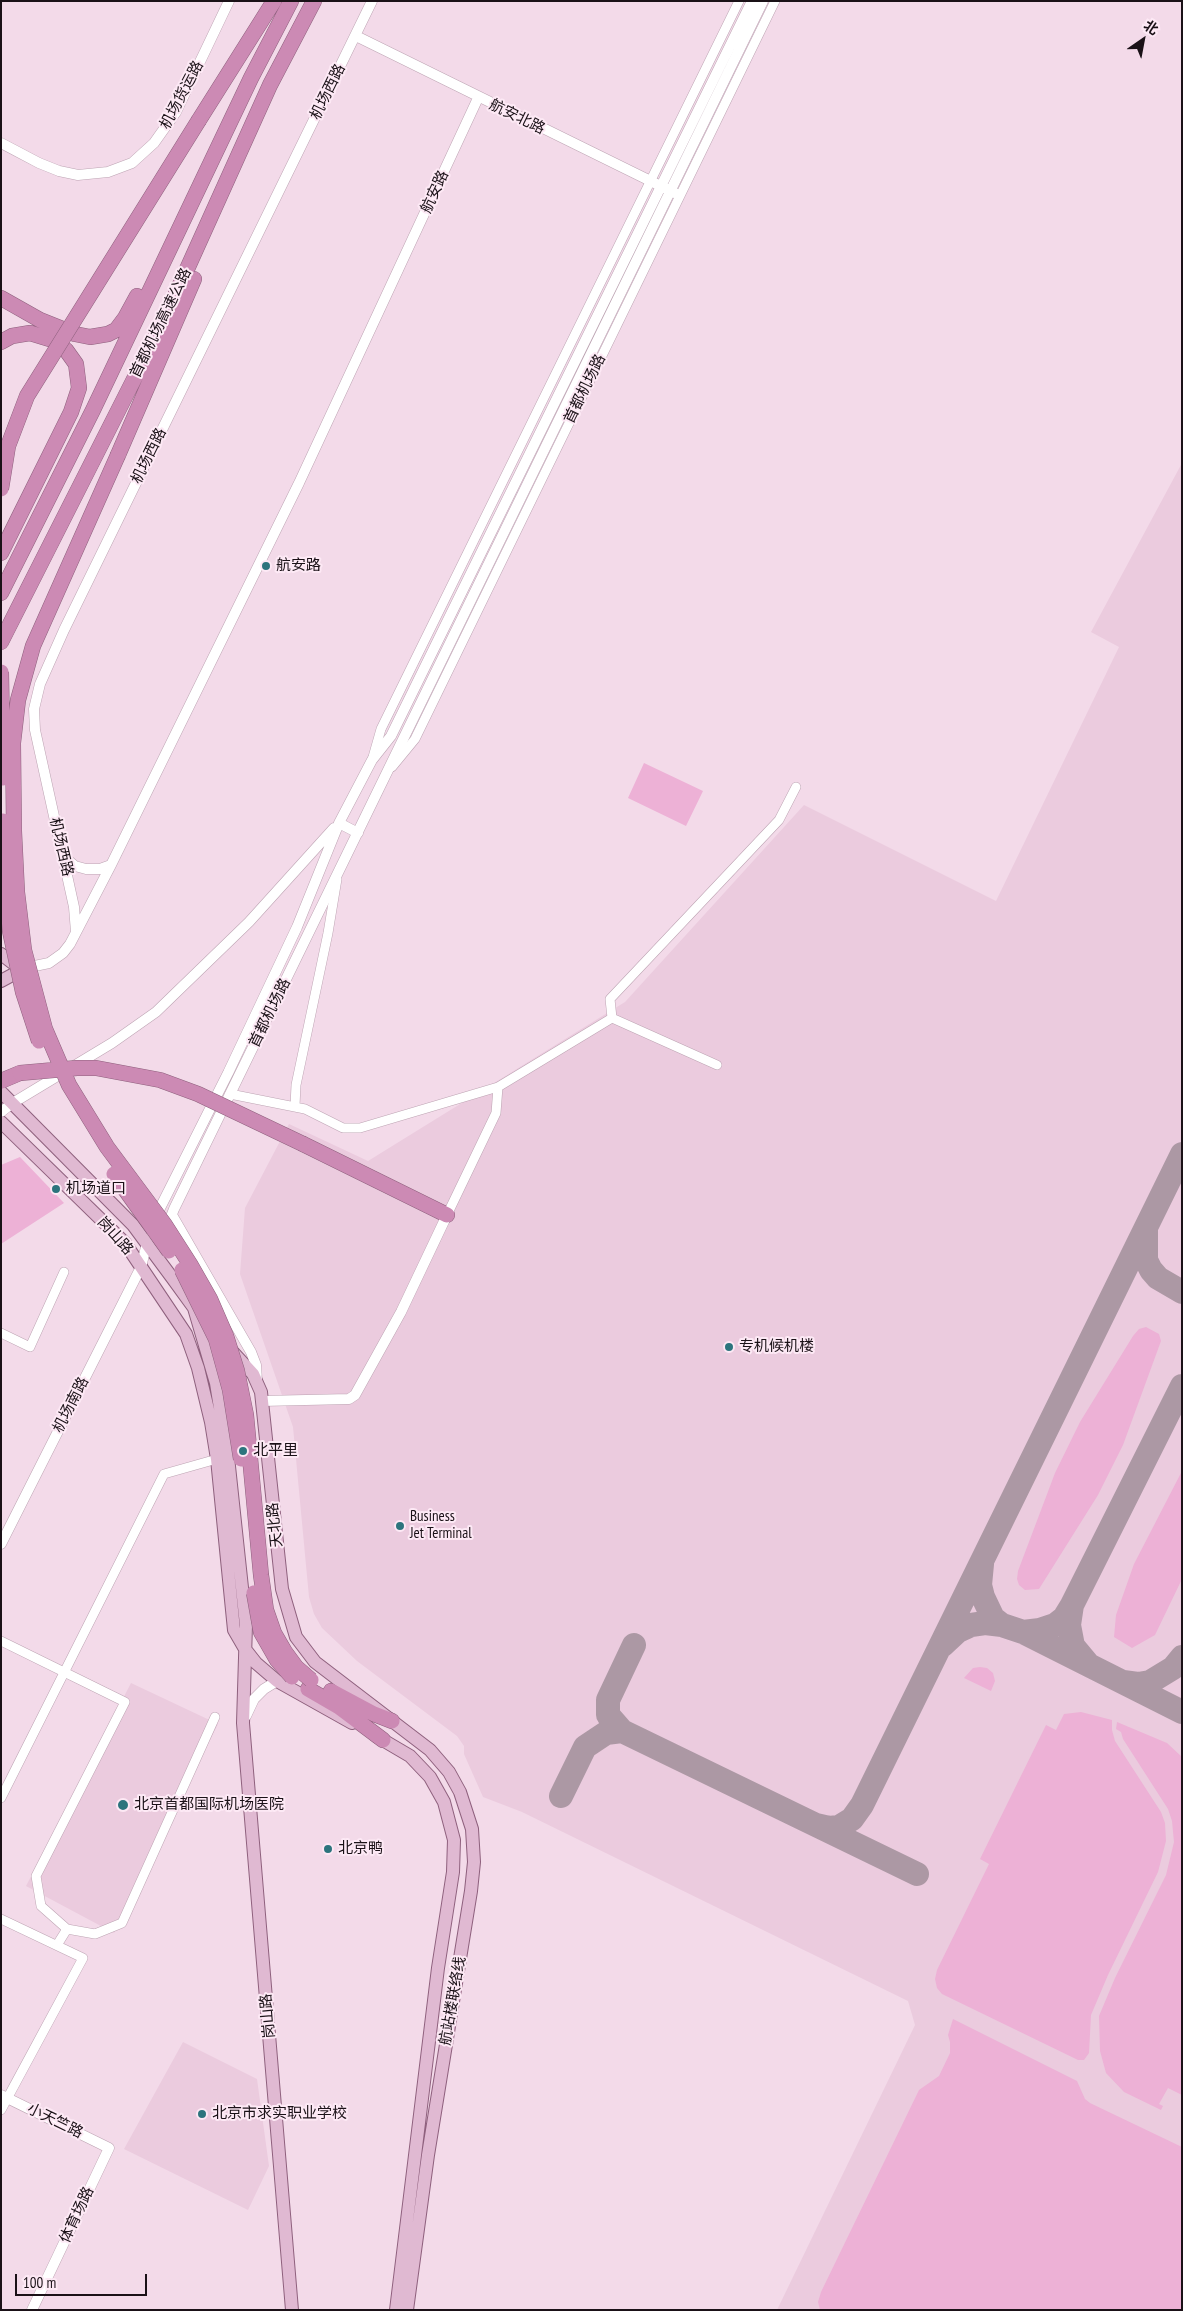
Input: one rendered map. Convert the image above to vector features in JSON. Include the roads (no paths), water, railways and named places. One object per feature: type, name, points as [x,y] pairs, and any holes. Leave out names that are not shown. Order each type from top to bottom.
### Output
[{"type":"highway","points":[[1,489],[8,446],[27,396],[274,1]]},
{"type":"highway","name":"首都机场高速公路","points":[[1,592],[109,377],[251,78],[291,1]]},
{"type":"highway","name":"首都机场高速公路","points":[[1,642],[165,318],[270,85],[314,1]]},
{"type":"highway","points":[[270,85],[248,152],[118,455],[33,646],[18,700],[13,744],[17,892],[24,950],[45,1029],[69,1085],[107,1147],[190,1264],[210,1299],[226,1336],[237,1371],[246,1415],[261,1575],[266,1610],[274,1632],[284,1652],[310,1684],[383,1740]]},
{"type":"highway","points":[[1,298],[34,317],[75,334],[90,337],[101,336],[119,327],[138,294],[164,261]]},
{"type":"highway","points":[[1,342],[12,336],[30,333],[53,340],[66,350],[76,364],[79,388],[71,412],[1,553]]},
{"type":"highway","points":[[1,672],[4,841],[8,911],[14,952],[30,1018],[54,1076],[69,1105],[102,1157],[175,1260],[209,1320],[230,1390],[238,1434],[258,1622],[277,1660],[290,1675],[392,1721]]},
{"type":"highway","points":[[1,1070],[20,1072],[96,1068],[160,1080],[198,1094],[447,1215]]},
{"type":"highway","points":[[1,1081],[20,1072]]},
{"type":"main road","points":[[1,954],[14,964],[25,968]]},
{"type":"main road","points":[[1,981],[25,968]]},
{"type":"main road","points":[[1,1092],[5,1107]]},
{"type":"main road","name":"岗山路","points":[[5,1107],[133,1226],[155,1255]]},
{"type":"main road","name":"岗山路","points":[[1,1122],[125,1243],[141,1267]]},
{"type":"main road","name":"天北路","points":[[155,1255],[205,1325],[243,1361],[257,1381],[262,1401],[282,1588],[292,1627],[305,1650],[316,1662],[392,1721]]},
{"type":"main road","points":[[141,1267],[180,1324],[192,1350],[208,1407],[217,1459],[234,1630],[256,1663],[277,1681]]},
{"type":"main road","name":"天北路","points":[[194,1308],[216,1383],[225,1435],[246,1625],[245,1649]]},
{"type":"main road","name":"岗山路","points":[[245,1649],[243,1723],[292,2310]]},
{"type":"main road","name":"航站楼联络线","points":[[277,1681],[383,1740],[416,1761],[434,1782],[448,1815],[454,1846],[453,1872],[438,1968],[396,2310]]},
{"type":"main road","name":"航站楼联络线","points":[[392,1721],[425,1745],[454,1780],[469,1818],[474,1850],[471,1891],[428,2155],[407,2310]]},
{"type":"street","name":"机场货运路","points":[[1,143],[39,163],[59,171],[78,175],[108,172],[132,163],[154,143],[176,112],[229,1]]},
{"type":"street","name":"机场西路","points":[[76,932],[74,907],[64,856],[35,730],[34,709],[40,684],[64,630],[372,1]]},
{"type":"street","name":"首都机场路","points":[[372,760],[381,728],[739,1]]},
{"type":"street","name":"首都机场路","points":[[671,192],[752,1]]},
{"type":"street","name":"首都机场路","points":[[155,1255],[172,1215],[338,871],[388,773],[763,1]]},
{"type":"street","name":"首都机场路","points":[[141,1267],[154,1220],[228,1073],[297,927],[338,823],[372,760],[391,736],[671,192],[775,1]]},
{"type":"street","name":"航安北路","points":[[356,36],[671,192]]},
{"type":"street","name":"航安路","points":[[25,968],[39,966],[56,960],[70,944],[111,865],[299,483],[478,98]]},
{"type":"street","points":[[612,1018],[610,999],[779,820],[796,787]]},
{"type":"street","name":"首都机场路","points":[[5,1107],[112,1043],[156,1012],[249,922],[338,823]]},
{"type":"street","points":[[338,823],[358,833]]},
{"type":"street","points":[[64,856],[75,866],[86,869],[100,869],[111,865]]},
{"type":"street","points":[[295,1106],[296,1085],[328,933],[338,871]]},
{"type":"street","points":[[612,1018],[717,1064]]},
{"type":"street","points":[[230,1094],[295,1106],[343,1128],[352,1129],[498,1087],[612,1018]]},
{"type":"street","points":[[262,1401],[349,1399],[355,1395],[401,1312],[496,1113],[498,1087]]},
{"type":"street","points":[[172,1215],[250,1352],[256,1365],[257,1381]]},
{"type":"street","points":[[141,1267],[155,1255]]},
{"type":"street","name":"机场南路","points":[[1,1544],[141,1267]]},
{"type":"street","points":[[1,1333],[30,1347],[64,1272]]},
{"type":"street","points":[[1,1798],[164,1474],[217,1459]]},
{"type":"street","points":[[1,1641],[125,1702],[36,1876],[41,1906],[67,1929],[95,1934],[122,1923],[215,1717]]},
{"type":"street","name":"岗山路","points":[[243,1723],[248,1707],[254,1699],[264,1689],[277,1681]]},
{"type":"street","points":[[1,1919],[83,1958],[4,2097],[1,2110]]},
{"type":"street","points":[[57,1946],[67,1929]]},
{"type":"street","name":"小天竺路","points":[[4,2097],[109,2148]]},
{"type":"street","name":"体育场路","points":[[32,2310],[109,2148]]},
{"type":"place","name":"航安路","points":[[266,566]]},
{"type":"place","name":"机场道口","points":[[56,1189]]},
{"type":"place","name":"专机候机楼","points":[[729,1347]]},
{"type":"place","name":"北平里","points":[[243,1451]]},
{"type":"place","name":"Business Jet Terminal","points":[[400,1526]]},
{"type":"place","name":"北京首都国际机场医院","points":[[123,1805]]},
{"type":"place","name":"北京鸭","points":[[328,1849]]},
{"type":"place","name":"北京市求实职业学校","points":[[202,2114]]}]
